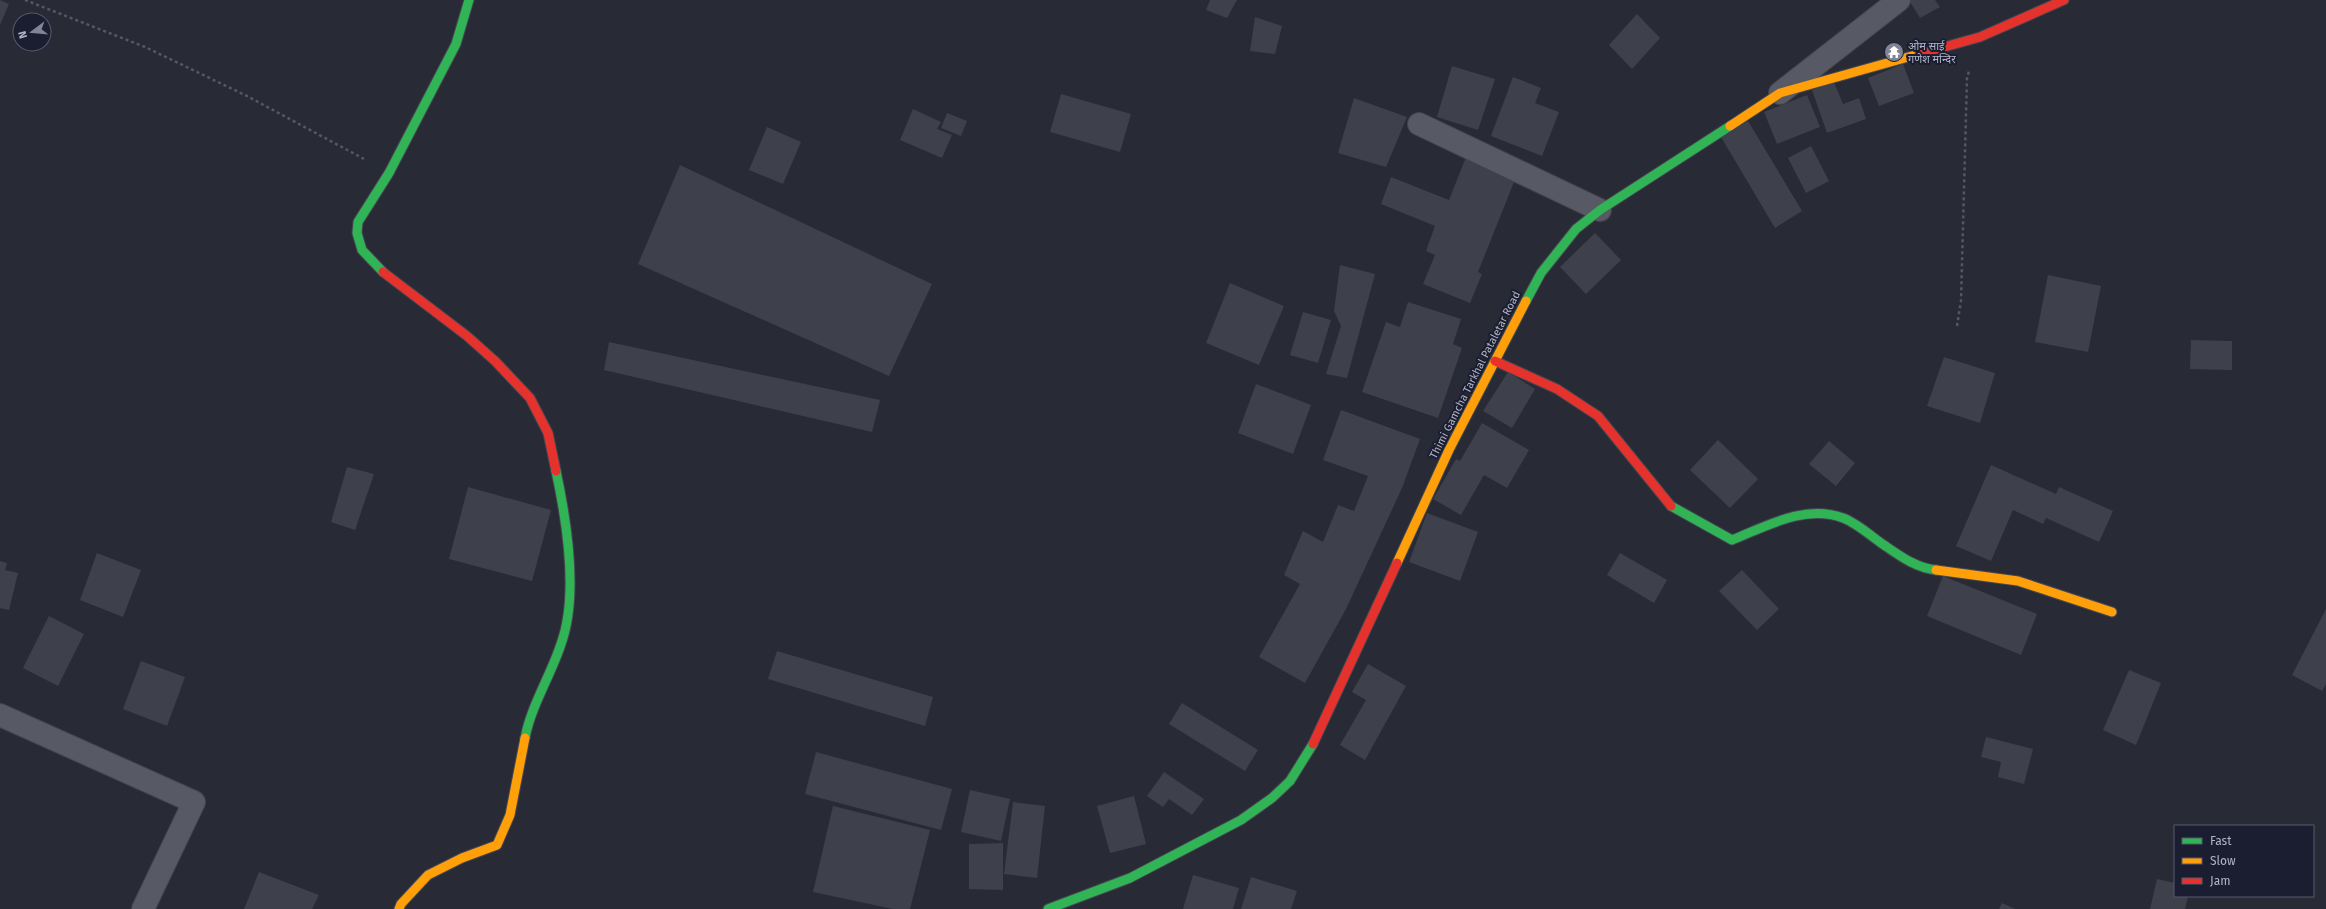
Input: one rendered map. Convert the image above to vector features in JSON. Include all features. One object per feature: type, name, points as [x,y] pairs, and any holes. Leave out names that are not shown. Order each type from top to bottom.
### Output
[{"type":"street","points":[[399,909],[401,904],[428,875],[462,858],[497,845],[504,832],[510,815],[526,731],[562,643],[571,597],[564,507],[548,433],[530,398],[495,361],[467,336],[388,278],[362,250],[357,233],[358,222],[389,173],[456,44],[469,0]]},
{"type":"street","points":[[1780,93],[1899,0]]},
{"type":"street","name":"Thimi Gamcha Tarkhal Pataletar Road","points":[[1048,909],[1122,883],[1161,864],[1233,825],[1269,800],[1290,781],[1316,740],[1449,450],[1495,361],[1541,273],[1576,229],[1600,210],[1780,93],[1980,37],[2064,0]]},
{"type":"street","points":[[1419,124],[1600,210]]},
{"type":"street","points":[[1495,361],[1557,389],[1598,416],[1642,468],[1673,508],[1732,540],[1792,517],[1814,512],[1844,518],[1905,559],[1926,569],[2018,581],[2112,612]]},
{"type":"street","points":[[0,715],[194,802],[143,909]]},
{"type":"path","points":[[25,0],[145,47],[247,96],[389,173]]},
{"type":"path","points":[[1957,326],[1961,301],[1967,78],[1980,37]]},
{"type":"building","points":[[0,0],[9,4],[0,25]]},
{"type":"building","points":[[1210,0],[1237,0],[1227,18],[1206,10]]},
{"type":"building","points":[[1909,0],[1935,0],[1940,7],[1920,18]]},
{"type":"building","points":[[1637,14],[1660,38],[1632,69],[1609,45]]},
{"type":"building","points":[[1255,17],[1282,26],[1275,54],[1250,51]]},
{"type":"building","points":[[1903,64],[1914,93],[1879,106],[1868,78]]},
{"type":"building","points":[[1452,66],[1495,79],[1478,130],[1437,117]]},
{"type":"building","points":[[1513,77],[1541,88],[1535,103],[1559,112],[1542,156],[1491,136]]},
{"type":"building","points":[[1834,82],[1843,104],[1859,98],[1866,119],[1827,133],[1812,90]]},
{"type":"building","points":[[1061,94],[1131,114],[1120,152],[1050,132]]},
{"type":"building","points":[[1807,95],[1820,127],[1777,144],[1764,112]]},
{"type":"building","points":[[1354,98],[1407,117],[1386,167],[1338,153]]},
{"type":"building","points":[[913,109],[941,122],[937,129],[952,135],[942,158],[900,140]]},
{"type":"building","points":[[947,113],[967,121],[961,136],[941,128]]},
{"type":"building","points":[[1748,121],[1802,211],[1775,228],[1721,137]]},
{"type":"building","points":[[767,127],[801,142],[783,184],[749,170]]},
{"type":"building","points":[[1811,146],[1829,181],[1806,193],[1788,158]]},
{"type":"building","points":[[1466,157],[1516,177],[1478,272],[1482,274],[1470,303],[1423,284],[1435,255],[1426,251],[1435,226],[1381,204],[1391,177],[1449,200]]},
{"type":"building","points":[[680,165],[932,284],[889,376],[638,264]]},
{"type":"building","points":[[1595,233],[1621,260],[1586,294],[1560,267]]},
{"type":"building","points":[[1340,265],[1375,274],[1347,378],[1326,374],[1341,326],[1334,311]]},
{"type":"building","points":[[2048,275],[2101,286],[2088,352],[2035,342]]},
{"type":"building","points":[[1230,283],[1284,306],[1259,365],[1206,343]]},
{"type":"building","points":[[1408,302],[1461,319],[1453,344],[1462,348],[1438,418],[1362,392],[1386,322],[1400,327]]},
{"type":"building","points":[[1303,312],[1331,320],[1318,363],[1290,355]]},
{"type":"building","points":[[2191,340],[2232,341],[2232,370],[2190,369]]},
{"type":"building","points":[[609,342],[880,400],[872,432],[604,370]]},
{"type":"building","points":[[1944,357],[1995,373],[1980,423],[1927,406]]},
{"type":"building","points":[[1508,372],[1535,389],[1512,428],[1483,411]]},
{"type":"building","points":[[1256,384],[1311,405],[1293,454],[1238,433]]},
{"type":"building","points":[[1341,410],[1420,439],[1402,488],[1346,609],[1305,683],[1259,657],[1300,584],[1284,575],[1303,531],[1323,542],[1338,505],[1354,511],[1368,476],[1323,460]]},
{"type":"building","points":[[1482,423],[1529,450],[1507,488],[1484,475],[1461,515],[1433,499],[1456,459],[1460,461]]},
{"type":"building","points":[[1718,440],[1758,479],[1730,508],[1690,470]]},
{"type":"building","points":[[1829,441],[1855,463],[1836,486],[1809,464]]},
{"type":"building","points":[[1991,465],[2056,494],[2059,487],[2113,511],[2099,542],[2046,518],[2043,524],[2013,510],[1991,561],[1956,546]]},
{"type":"building","points":[[347,467],[374,474],[355,530],[331,522]]},
{"type":"building","points":[[468,487],[551,510],[532,581],[449,559]]},
{"type":"building","points":[[1427,513],[1478,532],[1460,581],[1409,562]]},
{"type":"building","points":[[97,553],[141,570],[123,617],[80,600]]},
{"type":"building","points":[[1620,553],[1667,580],[1654,603],[1607,575]]},
{"type":"building","points":[[0,561],[7,563],[5,570],[18,573],[9,610],[0,608]]},
{"type":"building","points":[[1742,570],[1779,609],[1757,630],[1719,591]]},
{"type":"building","points":[[1943,576],[2037,614],[2021,655],[1927,616]]},
{"type":"building","points":[[2326,609],[2326,684],[2322,691],[2292,675]]},
{"type":"building","points":[[49,616],[84,634],[58,686],[23,668]]},
{"type":"building","points":[[777,651],[933,697],[925,726],[768,679]]},
{"type":"building","points":[[141,661],[185,677],[167,726],[123,709]]},
{"type":"building","points":[[1368,664],[1406,686],[1365,760],[1340,745],[1366,700],[1352,692]]},
{"type":"building","points":[[2129,670],[2161,683],[2136,745],[2103,730]]},
{"type":"building","points":[[1182,703],[1258,750],[1245,771],[1169,724]]},
{"type":"building","points":[[1986,737],[2033,749],[2024,784],[1998,777],[2001,762],[1981,757]]},
{"type":"building","points":[[816,752],[952,789],[941,830],[805,794]]},
{"type":"building","points":[[1164,772],[1204,799],[1192,815],[1169,799],[1163,807],[1147,796]]},
{"type":"building","points":[[970,790],[1010,799],[1001,841],[961,832]]},
{"type":"building","points":[[1134,796],[1146,844],[1110,853],[1097,806]]},
{"type":"building","points":[[1013,802],[1045,806],[1037,878],[1004,874]]},
{"type":"building","points":[[833,806],[930,830],[910,909],[893,909],[813,892]]},
{"type":"building","points":[[1003,843],[1003,890],[969,889],[969,844]]},
{"type":"building","points":[[259,872],[319,895],[312,909],[244,909]]},
{"type":"building","points":[[1193,875],[1239,888],[1233,909],[1183,909]]},
{"type":"building","points":[[1251,877],[1297,891],[1291,909],[1241,909]]},
{"type":"building","points":[[2157,879],[2174,883],[2174,897],[2188,897],[2185,909],[2150,909]]},
{"type":"building","points":[[2002,903],[2015,909],[1999,909]]},
{"type":"traffic: fast","points":[[383,272],[362,250],[357,233],[358,222],[389,173],[456,44],[469,0]]},
{"type":"traffic: fast","points":[[1526,301],[1541,273],[1576,229],[1600,210],[1730,126]]},
{"type":"traffic: fast","points":[[525,738],[536,702],[561,644],[566,625],[569,603],[570,581],[567,535],[556,471]]},
{"type":"traffic: fast","points":[[1671,506],[1732,540],[1786,518],[1800,515],[1829,514],[1854,523],[1908,561],[1922,567],[1936,570]]},
{"type":"traffic: fast","points":[[1048,909],[1130,878],[1241,820],[1272,798],[1290,781],[1313,744]]},
{"type":"traffic: slow","points":[[1730,126],[1780,93],[1919,54]]},
{"type":"traffic: slow","points":[[1397,563],[1449,450],[1526,301]]},
{"type":"traffic: slow","points":[[1936,570],[2018,581],[2112,612]]},
{"type":"traffic: slow","points":[[399,909],[401,904],[428,875],[462,858],[497,845],[510,815],[525,738]]},
{"type":"traffic: jam","points":[[1919,54],[1980,37],[2064,0]]},
{"type":"traffic: jam","points":[[383,272],[467,336],[495,361],[530,398],[548,433],[556,471]]},
{"type":"traffic: jam","points":[[1495,361],[1557,389],[1598,416],[1671,506]]},
{"type":"traffic: jam","points":[[1313,744],[1397,563]]},
{"type":"place","name":"ओम साई गणेश मन्दिर","points":[[1894,52]]}]
